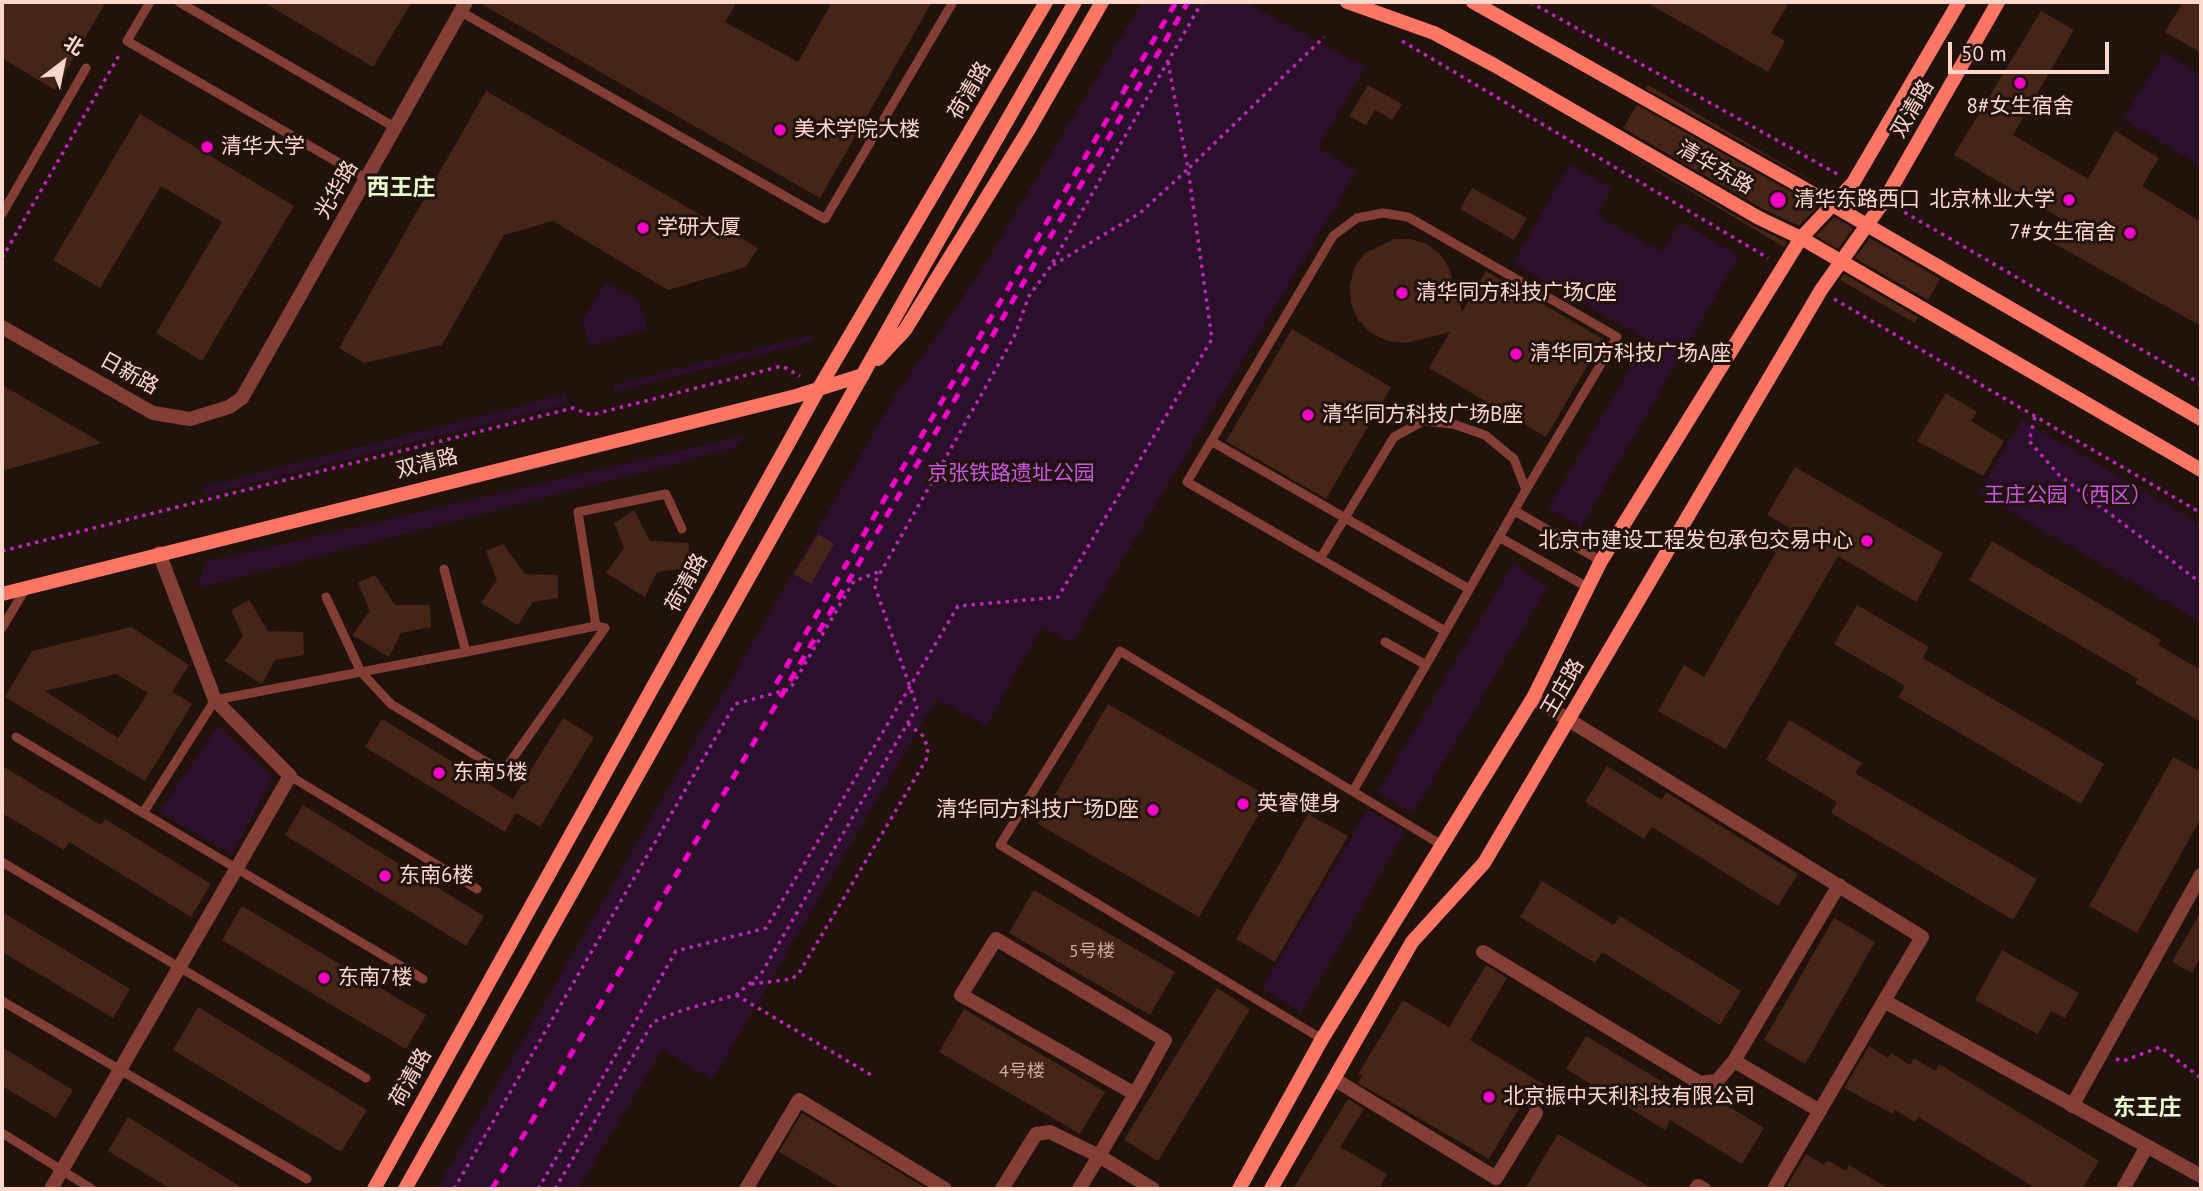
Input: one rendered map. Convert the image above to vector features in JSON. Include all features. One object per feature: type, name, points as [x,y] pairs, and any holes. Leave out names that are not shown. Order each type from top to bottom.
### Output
[{"type":"main road","name":"荷清路","points":[[374,1189],[819,388],[1046,2]]},
{"type":"main road","points":[[405,1189],[1075,2]]},
{"type":"main road","points":[[863,375],[905,330],[1029,129],[1102,2]]},
{"type":"main road","name":"清华东路","points":[[1347,2],[1393,21],[1434,33],[1759,218],[1801,238],[2201,470]]},
{"type":"main road","name":"清华东路","points":[[1473,2],[1831,204],[2201,419]]},
{"type":"main road","name":"双清路","points":[[1831,204],[1853,183],[1959,2]]},
{"type":"main road","name":"双清路","points":[[1884,201],[1998,2]]},
{"type":"main road","name":"王庄路","points":[[1270,1189],[1412,942],[1484,863],[1839,260],[1884,201]]},
{"type":"main road","name":"王庄路","points":[[1239,1189],[1322,1039],[1532,698],[1601,561],[1801,238],[1831,204]]},
{"type":"main road","name":"双清路","points":[[2,594],[863,375]]},
{"type":"street","name":"光华路","points":[[242,398],[464,7]]},
{"type":"street","name":"日新路","points":[[2,327],[153,413],[190,419],[229,407],[242,398]]},
{"type":"street","points":[[51,1189],[290,776],[215,700],[159,553]]},
{"type":"street","points":[[1532,698],[1922,937],[1774,1189]]},
{"type":"street","points":[[2072,1106],[2201,876]]},
{"type":"street","points":[[1483,952],[1700,1083],[1717,1081],[1734,1061],[1839,886]]},
{"type":"street","points":[[1079,1189],[1135,1094],[1165,1040],[996,939],[961,995],[1135,1094]]},
{"type":"street","points":[[1884,1001],[2146,1149],[2201,1176]]},
{"type":"street","points":[[1734,1061],[1820,1111]]},
{"type":"street","points":[[1334,1079],[1496,1178],[1536,1113]]},
{"type":"street","points":[[747,1189],[799,1100],[945,1189]]},
{"type":"street","points":[[1003,1189],[1036,1134],[1050,1132],[1099,1156],[1153,1189]]},
{"type":"street","points":[[2123,1189],[2146,1149]]},
{"type":"street","points":[[1696,1189],[1698,1186],[1704,1189]]},
{"type":"lane","points":[[150,2],[127,41],[367,179]]},
{"type":"lane","points":[[179,2],[396,128]]},
{"type":"lane","points":[[464,7],[825,219],[953,2]]},
{"type":"lane","points":[[2,214],[86,68]]},
{"type":"lane","points":[[1353,791],[1617,337],[1408,217],[1383,213],[1357,218],[1333,236],[1187,482],[1445,631]]},
{"type":"lane","points":[[1320,559],[1394,437],[1423,421],[1453,424],[1485,435],[1514,459],[1526,490]]},
{"type":"lane","points":[[1211,441],[1469,589]]},
{"type":"lane","points":[[596,626],[578,512],[666,494],[682,528]]},
{"type":"lane","points":[[1514,511],[1601,561]]},
{"type":"lane","points":[[1499,537],[1587,587]]},
{"type":"lane","points":[[444,569],[466,652]]},
{"type":"lane","points":[[2,628],[26,588]]},
{"type":"lane","points":[[143,813],[215,700],[360,672],[466,652],[596,626],[604,628],[503,772],[391,704],[360,672],[326,597]]},
{"type":"lane","points":[[1385,642],[1426,665]]},
{"type":"lane","points":[[1322,1039],[1000,845],[1120,651],[1440,844]]},
{"type":"lane","points":[[16,737],[423,979]]},
{"type":"lane","points":[[290,776],[477,890]]},
{"type":"lane","points":[[2,862],[366,1078]]},
{"type":"lane","points":[[2,1001],[307,1179]]},
{"type":"lane","points":[[2,1133],[92,1189]]},
{"type":"path","points":[[555,1189],[653,1022],[736,995],[761,974],[917,707],[874,584],[1014,337],[1029,296],[1050,267],[1202,2]]},
{"type":"path","points":[[1530,2],[1853,183]]},
{"type":"path","points":[[1393,21],[1403,43],[1783,268]]},
{"type":"path","points":[[1050,267],[1140,213],[1324,37]]},
{"type":"path","points":[[2,258],[127,41]]},
{"type":"path","points":[[538,1189],[676,951],[766,928],[958,606],[1058,597],[1212,340],[1188,169],[1168,60]]},
{"type":"path","points":[[1884,201],[2201,384]]},
{"type":"path","points":[[1821,290],[2201,513]]},
{"type":"path","points":[[2,551],[573,408],[591,415],[782,366],[819,388]]},
{"type":"path","points":[[2035,417],[2029,441],[2059,475],[2201,583]]},
{"type":"path","points":[[454,1189],[735,704],[789,689],[854,581],[881,571]]},
{"type":"path","points":[[749,984],[792,979],[799,973],[926,760],[928,748],[922,736],[908,723]]},
{"type":"path","points":[[736,995],[873,1076]]},
{"type":"path","points":[[2101,1054],[2123,1061],[2160,1047],[2201,1078]]},
{"type":"green space","name":"京张铁路遗址公园","points":[[1142,2],[1245,2],[1365,67],[1318,148],[1357,171],[1072,643],[1042,627],[986,726],[937,698],[712,1080],[662,1050],[578,1189],[437,1189],[895,396],[981,271]]},
{"type":"green space","points":[[2164,52],[2201,75],[2201,166],[2123,119]]},
{"type":"green space","points":[[1570,164],[1612,188],[1597,216],[1662,252],[1680,222],[1739,256],[1581,527],[1548,508],[1647,340],[1513,263]]},
{"type":"green space","points":[[605,283],[638,300],[648,329],[590,346],[582,321]]},
{"type":"green space","points":[[811,335],[813,341],[615,392],[612,385]]},
{"type":"green space","points":[[566,394],[568,404],[205,495],[204,487]]},
{"type":"green space","name":"王庄公园（西区）","points":[[2022,420],[2201,524],[2201,622],[1978,493]]},
{"type":"green space","points":[[747,435],[735,448],[197,588],[206,562]]},
{"type":"green space","points":[[1514,563],[1547,588],[1413,813],[1377,793]]},
{"type":"green space","points":[[218,726],[273,777],[232,855],[159,812]]},
{"type":"green space","points":[[1368,809],[1405,831],[1301,1013],[1262,988]]},
{"type":"building","points":[[2,2],[106,2],[55,90],[2,58]]},
{"type":"building","points":[[263,2],[412,2],[373,67]]},
{"type":"building","name":"美术学院大楼","points":[[478,2],[737,2],[725,22],[798,62],[832,2],[932,2],[820,198]]},
{"type":"building","points":[[1646,2],[1789,2],[1771,33],[1785,41],[1768,72]]},
{"type":"building","points":[[2183,2],[2201,2],[2201,53],[2165,32]]},
{"type":"building","points":[[2041,11],[2074,30],[2013,135],[2088,179],[2115,131],[2159,158],[2142,186],[2201,222],[2201,326],[2053,243],[2065,221],[1954,155]]},
{"type":"building","points":[[1368,85],[1402,104],[1392,120],[1375,110],[1366,125],[1349,116]]},
{"type":"building","points":[[1648,85],[1831,192],[1646,89]]},
{"type":"building","name":"学研大厦","points":[[486,91],[758,248],[746,267],[668,290],[553,221],[504,235],[442,345],[364,363],[339,348]]},
{"type":"building","points":[[1637,105],[1817,207],[1799,226],[1763,209],[1623,128]]},
{"type":"building","points":[[140,114],[294,206],[202,361],[156,333],[222,222],[161,186],[100,288],[53,260]]},
{"type":"building","points":[[1613,145],[1754,226],[1787,242],[1784,247]]},
{"type":"building","points":[[1472,188],[1527,218],[1514,240],[1460,209]]},
{"type":"building","points":[[1834,217],[1853,228],[1838,249],[1816,236]]},
{"type":"building","points":[[1870,238],[1940,279],[1928,300],[1855,258]]},
{"type":"building","name":"清华同方科技广场A座","points":[[1394,239],[1411,239],[1427,244],[1440,254],[1449,268],[1462,312],[1486,271],[1603,339],[1546,437],[1429,368],[1450,332],[1406,343],[1387,341],[1371,333],[1358,320],[1351,303],[1350,285],[1354,268],[1365,253]]},
{"type":"building","points":[[1844,274],[1918,317],[1915,323],[1840,280]]},
{"type":"building","name":"清华同方科技广场B座","points":[[1292,329],[1391,387],[1326,499],[1226,441]]},
{"type":"building","points":[[2,385],[102,443],[2,471]]},
{"type":"building","points":[[1946,393],[1977,412],[1971,421],[2004,441],[1983,476],[1917,441]]},
{"type":"building","points":[[1795,467],[1943,553],[1916,602],[1838,556],[1726,749],[1658,711],[1684,665],[1704,677],[1790,528],[1767,515]]},
{"type":"building","points":[[634,510],[650,541],[689,543],[688,568],[657,572],[645,597],[606,573],[624,548],[614,523]]},
{"type":"building","points":[[818,534],[834,544],[811,584],[794,574]]},
{"type":"building","points":[[1992,541],[2161,640],[2158,645],[2201,670],[2201,722],[2135,683],[2138,679],[1969,580]]},
{"type":"building","points":[[503,544],[525,574],[558,575],[558,598],[533,602],[518,625],[481,603],[497,580],[486,551]]},
{"type":"building","points":[[375,575],[395,605],[430,605],[431,627],[401,633],[389,657],[352,635],[370,611],[358,583]]},
{"type":"building","points":[[249,600],[268,631],[303,632],[304,655],[275,660],[262,684],[225,661],[243,636],[231,610]]},
{"type":"building","points":[[1857,605],[1929,647],[1923,658],[2104,764],[2081,804],[1898,697],[1905,686],[1834,644]]},
{"type":"building","points":[[131,627],[189,665],[172,692],[192,704],[145,781],[5,697],[32,651]],"holes":[[[116,674],[148,693],[118,738],[45,691]]]},
{"type":"building","name":"清华同方科技广场D座","points":[[1108,704],[1269,797],[1199,917],[1038,824]]},
{"type":"building","name":"东南5楼","points":[[563,718],[594,737],[540,827],[516,813],[505,832],[365,747],[382,719],[513,799]]},
{"type":"building","points":[[1789,720],[1862,763],[1855,773],[2037,879],[2013,920],[1831,813],[1837,802],[1766,760]]},
{"type":"building","points":[[2173,757],[2201,772],[2201,818],[2137,933],[2089,906]]},
{"type":"building","points":[[2,766],[101,825],[105,819],[211,884],[191,917],[69,842],[64,850],[2,813]]},
{"type":"building","points":[[1607,766],[1662,800],[1666,792],[1798,874],[1778,906],[1652,827],[1644,839],[1585,802]]},
{"type":"building","name":"东南6楼","points":[[303,805],[484,916],[466,946],[285,835]]},
{"type":"building","points":[[1308,814],[1348,836],[1275,962],[1236,939]]},
{"type":"building","points":[[1542,881],[1614,925],[1620,916],[1741,991],[1720,1025],[1602,952],[1595,963],[1520,917]]},
{"type":"building","points":[[1034,890],[1175,972],[1150,1015],[1009,933]]},
{"type":"building","name":"东南7楼","points":[[242,906],[426,1015],[406,1049],[222,940]]},
{"type":"building","points":[[2201,911],[2201,956],[2192,973],[2172,962]]},
{"type":"building","points":[[2,912],[130,989],[113,1018],[2,952]]},
{"type":"building","points":[[1834,918],[1875,942],[1805,1064],[1764,1040]]},
{"type":"building","points":[[2002,950],[2079,993],[2065,1018],[2051,1011],[2038,1034],[1975,1000]]},
{"type":"building","points":[[1486,965],[1507,978],[1470,1040],[1548,1087],[1539,1103],[1527,1095],[1489,1159],[1358,1083],[1362,1076],[1358,1074],[1403,1000],[1449,1027]]},
{"type":"building","points":[[1217,988],[1250,1009],[1158,1161],[1124,1140]]},
{"type":"building","points":[[198,1007],[367,1110],[341,1152],[173,1050]]},
{"type":"building","points":[[964,1009],[1105,1092],[1080,1134],[939,1052]]},
{"type":"building","points":[[1586,1036],[1683,1094],[1687,1087],[1705,1092],[1764,1128],[1742,1164],[1670,1120],[1665,1130],[1566,1069]]},
{"type":"building","points":[[1869,1046],[1888,1058],[1891,1053],[1910,1065],[1914,1058],[1935,1071],[1939,1064],[2099,1161],[2082,1189],[2037,1189],[1918,1117],[1915,1122],[1895,1110],[1893,1114],[1844,1088]]},
{"type":"building","points":[[2,1047],[73,1090],[56,1118],[2,1086]]},
{"type":"building","points":[[1348,1099],[1364,1109],[1340,1147],[1387,1174],[1379,1189],[1293,1189]]},
{"type":"building","points":[[802,1113],[927,1189],[842,1189],[779,1152]]},
{"type":"building","points":[[128,1117],[244,1189],[171,1189],[108,1151]]},
{"type":"building","points":[[1558,1134],[1653,1189],[1525,1189]]},
{"type":"building","points":[[1806,1154],[1824,1165],[1827,1160],[1846,1171],[1849,1165],[1889,1189],[1785,1189]]},
{"type":"railway","points":[[776,684],[1176,2]]},
{"type":"railway","points":[[492,1189],[1188,2]]},
{"type":"place","name":"8#女生宿舍","points":[[2020,83]]},
{"type":"place","name":"美术学院大楼","points":[[780,130]]},
{"type":"place","name":"清华大学","points":[[207,147]]},
{"type":"place","name":"清华东路西口","points":[[1778,200]]},
{"type":"place","name":"北京林业大学","points":[[2069,200]]},
{"type":"place","name":"学研大厦","points":[[643,228]]},
{"type":"place","name":"7#女生宿舍","points":[[2130,233]]},
{"type":"place","name":"清华同方科技广场C座","points":[[1402,293]]},
{"type":"place","name":"清华同方科技广场A座","points":[[1516,354]]},
{"type":"place","name":"清华同方科技广场B座","points":[[1308,415]]},
{"type":"place","name":"北京市建设工程发包承包交易中心","points":[[1867,541]]},
{"type":"place","name":"东南5楼","points":[[439,773]]},
{"type":"place","name":"英睿健身","points":[[1243,804]]},
{"type":"place","name":"清华同方科技广场D座","points":[[1153,810]]},
{"type":"place","name":"东南6楼","points":[[385,876]]},
{"type":"place","name":"东南7楼","points":[[324,978]]},
{"type":"place","name":"北京振中天利科技有限公司","points":[[1489,1097]]},
{"type":"district","name":"西王庄","points":[[401,188]]},
{"type":"district","name":"东王庄","points":[[2147,1108]]}]
